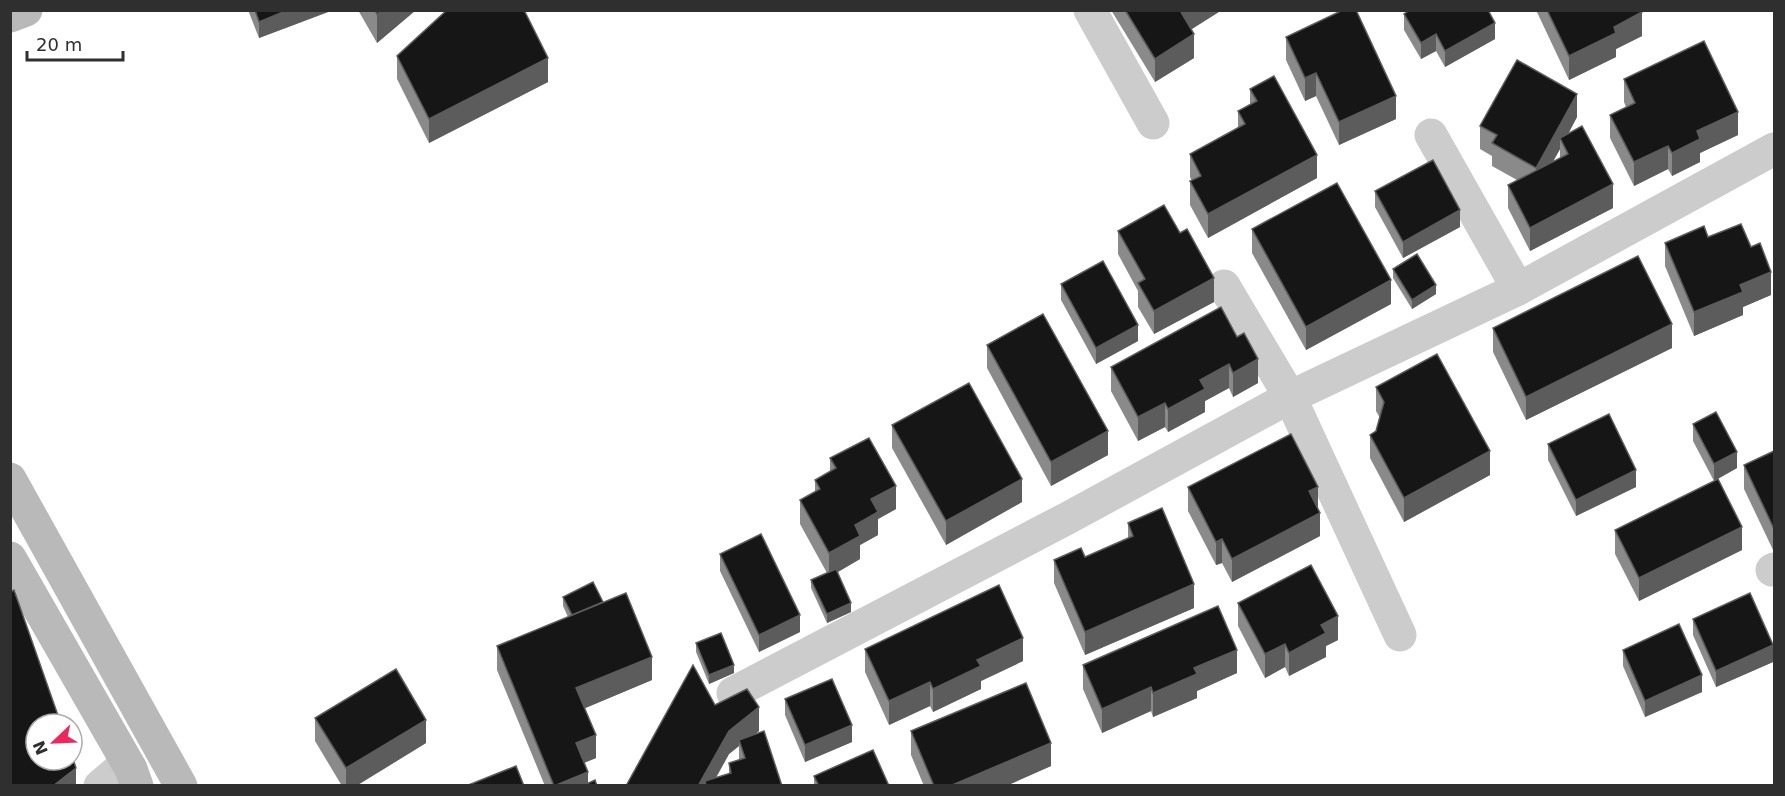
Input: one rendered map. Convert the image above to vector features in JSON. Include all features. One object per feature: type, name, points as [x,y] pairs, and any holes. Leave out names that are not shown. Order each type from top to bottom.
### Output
[{"type":"main road","points":[[10,16],[26,10]]},
{"type":"main road","points":[[10,478],[181,786]]},
{"type":"main road","points":[[10,558],[132,774]]},
{"type":"street","points":[[1090,10],[1153,123]]},
{"type":"street","points":[[1431,135],[1518,289]]},
{"type":"street","points":[[733,693],[1066,519],[1290,398],[1518,289],[1774,149]]},
{"type":"street","points":[[1224,286],[1290,398],[1400,635]]},
{"type":"street","points":[[100,786],[132,774]]},
{"type":"building","points":[[255,10],[288,10],[259,22]]},
{"type":"building","points":[[447,10],[524,10],[548,58],[429,119],[397,56]]},
{"type":"building","points":[[1125,10],[1184,10],[1181,12],[1194,34],[1155,59]]},
{"type":"building","points":[[1343,10],[1356,10],[1396,96],[1339,122],[1316,73],[1305,78],[1286,37]]},
{"type":"building","points":[[1410,10],[1488,10],[1495,23],[1445,51],[1436,34],[1421,43],[1404,14]]},
{"type":"building","points":[[1547,10],[1641,10],[1642,12],[1614,27],[1616,33],[1569,56]]},
{"type":"building","points":[[1704,41],[1738,112],[1697,131],[1700,139],[1672,153],[1668,146],[1634,162],[1610,115],[1635,103],[1624,79]]},
{"type":"building","points":[[1517,60],[1577,94],[1536,168],[1492,143],[1497,135],[1480,126]]},
{"type":"building","points":[[1274,76],[1317,155],[1208,214],[1190,181],[1201,176],[1190,154],[1245,124],[1238,111],[1257,101],[1250,89]]},
{"type":"building","points":[[1582,126],[1613,184],[1530,228],[1508,185],[1568,154],[1560,138]]},
{"type":"building","points":[[1433,160],[1460,210],[1403,242],[1375,191]]},
{"type":"building","points":[[1337,183],[1391,280],[1306,327],[1252,229]]},
{"type":"building","points":[[1164,205],[1180,233],[1187,229],[1214,278],[1154,311],[1138,283],[1145,279],[1118,231]]},
{"type":"building","points":[[1741,224],[1751,247],[1760,243],[1771,272],[1740,285],[1743,292],[1694,312],[1665,243],[1704,226],[1708,237]]},
{"type":"building","points":[[1417,254],[1436,285],[1412,300],[1393,269]]},
{"type":"building","points":[[1638,256],[1672,324],[1526,397],[1493,328]]},
{"type":"building","points":[[1103,261],[1138,325],[1096,348],[1061,284]]},
{"type":"building","points":[[1221,307],[1237,337],[1244,333],[1258,359],[1233,373],[1229,364],[1200,380],[1205,389],[1168,409],[1165,403],[1138,417],[1111,367]]},
{"type":"building","points":[[1043,314],[1108,431],[1051,462],[987,345]]},
{"type":"building","points":[[1437,354],[1490,451],[1404,498],[1370,435],[1376,431],[1384,402],[1376,387]]},
{"type":"building","points":[[969,383],[1022,479],[946,521],[892,425]]},
{"type":"building","points":[[1716,412],[1737,452],[1714,464],[1693,424]]},
{"type":"building","points":[[1609,414],[1636,470],[1576,500],[1548,444]]},
{"type":"building","points":[[1291,434],[1318,487],[1309,491],[1320,513],[1232,559],[1222,539],[1216,542],[1188,487]]},
{"type":"building","points":[[869,438],[896,486],[871,499],[878,512],[855,525],[860,536],[829,553],[800,500],[820,489],[815,480],[836,468],[830,458]]},
{"type":"building","points":[[1774,451],[1774,529],[1744,465]]},
{"type":"building","points":[[1718,479],[1742,527],[1639,578],[1615,530]]},
{"type":"building","points":[[1162,508],[1194,584],[1085,632],[1054,560],[1081,548],[1085,557],[1133,536],[1128,523]]},
{"type":"building","points":[[761,534],[800,615],[759,635],[720,554]]},
{"type":"building","points":[[1311,565],[1338,616],[1321,625],[1326,633],[1289,653],[1285,644],[1265,654],[1238,603]]},
{"type":"building","points":[[836,569],[851,603],[827,614],[811,580]]},
{"type":"building","points":[[593,582],[603,602],[572,615],[563,597]]},
{"type":"building","points":[[999,585],[1023,638],[977,660],[981,666],[933,689],[930,682],[889,701],[865,649]]},
{"type":"building","points":[[14,590],[57,712],[24,712],[24,772],[71,772],[53,786],[10,786],[10,592]]},
{"type":"building","points":[[626,593],[652,657],[576,688],[596,735],[576,743],[588,772],[554,786],[497,646]]},
{"type":"building","points":[[1750,593],[1773,645],[1716,671],[1693,619]]},
{"type":"building","points":[[1218,606],[1237,650],[1194,668],[1197,674],[1153,693],[1151,687],[1102,709],[1083,665]]},
{"type":"building","points":[[1679,624],[1702,675],[1645,701],[1623,650]]},
{"type":"building","points":[[721,633],[734,665],[709,675],[696,643]]},
{"type":"building","points":[[693,665],[715,705],[747,689],[759,707],[729,731],[698,786],[626,786]]},
{"type":"building","points":[[396,669],[426,720],[346,768],[315,718]]},
{"type":"building","points":[[832,679],[852,725],[805,745],[785,699]]},
{"type":"building","points":[[1026,683],[1051,743],[950,786],[934,786],[911,731]]},
{"type":"building","points":[[764,731],[782,786],[706,786],[705,781],[731,773],[729,763],[745,758],[739,740]]},
{"type":"building","points":[[873,750],[889,786],[819,786],[814,776]]},
{"type":"building","points":[[516,766],[524,786],[466,786]]},
{"type":"building","points":[[595,780],[597,786],[582,786]]}]
